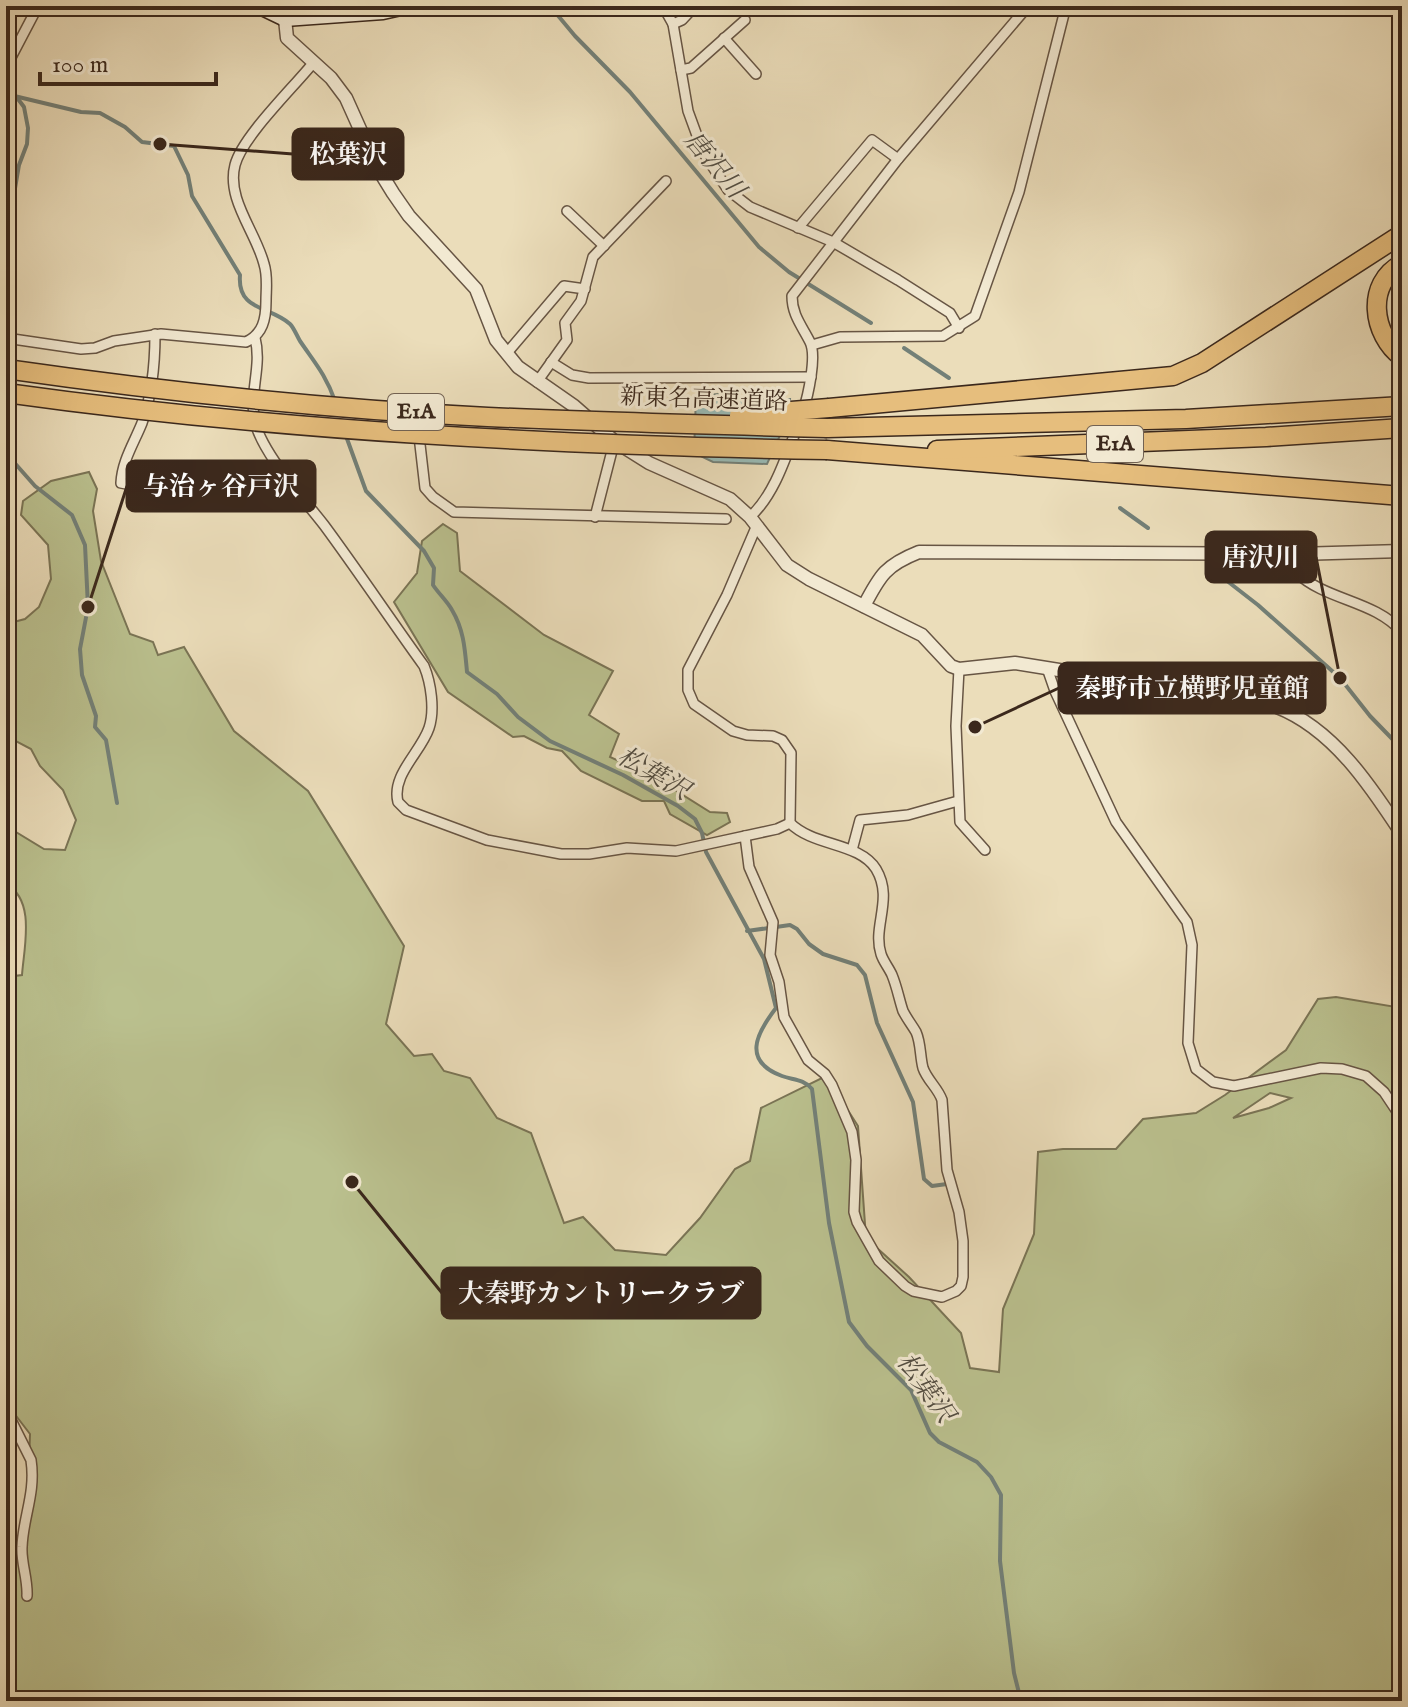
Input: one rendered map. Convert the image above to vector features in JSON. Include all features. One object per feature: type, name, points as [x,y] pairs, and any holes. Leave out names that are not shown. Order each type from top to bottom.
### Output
[{"type":"highway","points":[[649,423],[1173,376],[1202,363],[1402,234]]},
{"type":"highway","points":[[1402,264],[1386,277],[1376,302],[1380,332],[1388,346],[1402,357]]},
{"type":"highway","name":"新東名高速道路","points":[[6,369],[209,394],[358,408],[486,417],[827,428],[1186,419],[1402,406]]},
{"type":"highway","name":"新東名高速道路","points":[[6,393],[210,417],[485,440],[827,450],[992,449],[1402,428]]},
{"type":"highway","points":[[827,450],[1402,496]]},
{"type":"main road","points":[[258,6],[285,19],[383,12],[410,6]]},
{"type":"street","points":[[6,67],[38,6]]},
{"type":"street","points":[[663,6],[673,24],[688,111],[703,152],[728,190],[750,207],[833,242],[950,313],[959,328]]},
{"type":"street","points":[[673,24],[682,20],[695,6]]},
{"type":"street","points":[[745,836],[751,875],[773,926],[770,955],[779,982],[784,1017],[808,1060],[825,1074],[832,1085],[852,1132],[856,1175],[854,1212],[857,1222],[879,1261],[905,1286],[913,1291],[942,1297],[956,1291],[963,1277],[963,1241],[959,1212],[947,1170],[942,1100],[924,1070],[917,1034],[905,1016],[896,985],[881,954],[879,940],[885,904],[876,869],[852,850],[825,844],[798,831],[790,823],[791,753],[782,740],[733,731],[694,704],[688,690],[688,670],[727,595],[753,521],[782,466],[805,405],[811,377],[812,345],[792,310],[792,296],[898,159],[1028,6]]},
{"type":"street","points":[[812,345],[840,337],[943,336],[975,316],[1019,192],[1066,6]]},
{"type":"street","points":[[285,19],[287,38],[331,78],[346,98],[377,167],[401,205],[476,289],[496,340],[506,354],[614,441],[649,463],[730,499],[753,521],[787,565],[922,635],[951,666],[959,669],[1015,663],[1127,674],[1277,707],[1298,715],[1365,778],[1402,834]]},
{"type":"street","points":[[681,70],[691,68],[745,20]]},
{"type":"street","points":[[724,38],[756,74]]},
{"type":"street","points":[[6,338],[81,349],[155,334],[246,342],[255,338],[266,309],[266,268],[235,195],[234,167],[244,145],[314,62]]},
{"type":"street","points":[[798,228],[872,140],[898,159]]},
{"type":"street","points":[[537,382],[567,340],[565,323],[581,301],[593,257],[666,181]]},
{"type":"street","points":[[567,211],[604,246]]},
{"type":"street","points":[[506,354],[564,286],[585,289]]},
{"type":"street","points":[[155,334],[149,395],[125,461],[121,483],[188,494],[280,500],[298,496]]},
{"type":"street","points":[[255,338],[259,353],[253,418],[266,446],[298,496],[321,522],[424,666],[428,676],[431,700],[428,730],[397,789],[398,802],[406,810],[487,840],[561,854],[589,854],[627,848],[676,851],[790,823]]},
{"type":"street","points":[[551,362],[572,375],[589,378],[811,377]]},
{"type":"street","points":[[415,405],[425,488],[454,512],[726,519]]},
{"type":"street","points":[[595,517],[614,441]]},
{"type":"street","points":[[864,606],[879,576],[899,560],[919,552],[1297,554],[1402,551]]},
{"type":"street","points":[[1297,554],[1297,573],[1306,581],[1371,608],[1391,619],[1402,632]]},
{"type":"street","points":[[1047,668],[1116,822],[1187,922],[1192,945],[1188,1043],[1196,1069],[1213,1082],[1234,1086],[1321,1068],[1342,1069],[1366,1076],[1384,1092],[1402,1119]]},
{"type":"street","points":[[959,669],[956,726],[960,822],[985,850]]},
{"type":"street","points":[[852,850],[860,820],[908,815],[958,801]]},
{"type":"street","points":[[6,1410],[32,1468],[31,1503],[21,1549],[27,1596]]},
{"type":"green space","points":[[89,472],[97,489],[93,511],[101,561],[130,634],[153,642],[158,655],[184,647],[234,731],[308,791],[404,946],[386,1024],[414,1056],[432,1054],[444,1071],[470,1078],[497,1118],[531,1133],[564,1223],[583,1217],[615,1250],[666,1255],[700,1218],[735,1169],[750,1161],[761,1108],[826,1076],[858,1126],[866,1238],[909,1277],[961,1333],[970,1368],[999,1372],[1003,1309],[1034,1234],[1038,1152],[1116,1149],[1143,1119],[1196,1113],[1286,1050],[1318,999],[1336,997],[1402,1008],[1402,1701],[6,1701],[6,1603],[27,1522],[30,1434],[7,1404],[6,1385],[6,977],[22,975],[26,925],[21,901],[6,884],[6,826],[44,849],[65,850],[76,820],[63,790],[40,766],[31,749],[6,736],[6,624],[25,619],[39,607],[51,579],[48,545],[21,515],[23,501],[51,481]],"holes":[[[1270,1093],[1291,1098],[1269,1108],[1233,1118]]]},
{"type":"green space","points":[[443,524],[457,533],[460,571],[544,635],[613,671],[589,715],[619,734],[610,757],[654,777],[710,812],[727,813],[730,822],[707,835],[670,814],[664,801],[642,801],[581,771],[562,751],[547,748],[524,736],[513,737],[448,692],[394,602],[417,573],[422,541]]},
{"type":"water","points":[[730,393],[731,399],[790,399],[788,418],[767,464],[713,462],[694,453],[696,396]]},
{"type":"waterway","name":"唐沢川","points":[[550,6],[630,92],[759,247],[789,272],[871,323]]},
{"type":"waterway","name":"松葉沢","points":[[6,94],[81,112],[100,113],[125,127],[142,142],[174,146],[188,175],[192,196],[240,275],[244,295],[249,302],[282,318],[291,326],[324,376],[335,401]]},
{"type":"waterway","points":[[6,258],[19,165],[27,144],[24,107],[18,99]]},
{"type":"waterway","name":"唐沢川","points":[[904,348],[949,378]]},
{"type":"waterway","name":"松葉沢","points":[[346,436],[366,491],[424,551],[434,568],[433,585],[459,625],[467,672],[550,741],[623,775],[695,819],[706,852],[764,959],[776,1008],[763,1027],[756,1046],[757,1055],[769,1070],[812,1089],[829,1223],[849,1322],[867,1346],[911,1390],[930,1433],[939,1442],[977,1462],[991,1477],[1001,1495],[1000,1561],[1014,1673],[1021,1701]]},
{"type":"waterway","points":[[6,447],[12,460],[35,486],[72,515],[85,545],[88,607],[80,649],[82,675],[96,716],[95,727],[106,740],[117,803]]},
{"type":"waterway","name":"唐沢川","points":[[1120,508],[1148,528]]},
{"type":"waterway","name":"唐沢川","points":[[1222,577],[1340,678],[1402,749]]},
{"type":"waterway","points":[[747,931],[790,925],[823,954],[857,965],[865,975],[877,1023],[913,1102],[924,1179],[932,1186],[947,1184]]},
{"type":"place","name":"松葉沢","points":[[160,144]]},
{"type":"place","name":"与治ヶ谷戸沢","points":[[88,607]]},
{"type":"place","name":"唐沢川","points":[[1340,678]]},
{"type":"place","name":"秦野市立横野児童館","points":[[975,727]]},
{"type":"place","name":"大秦野カントリークラブ","points":[[352,1182]]}]
